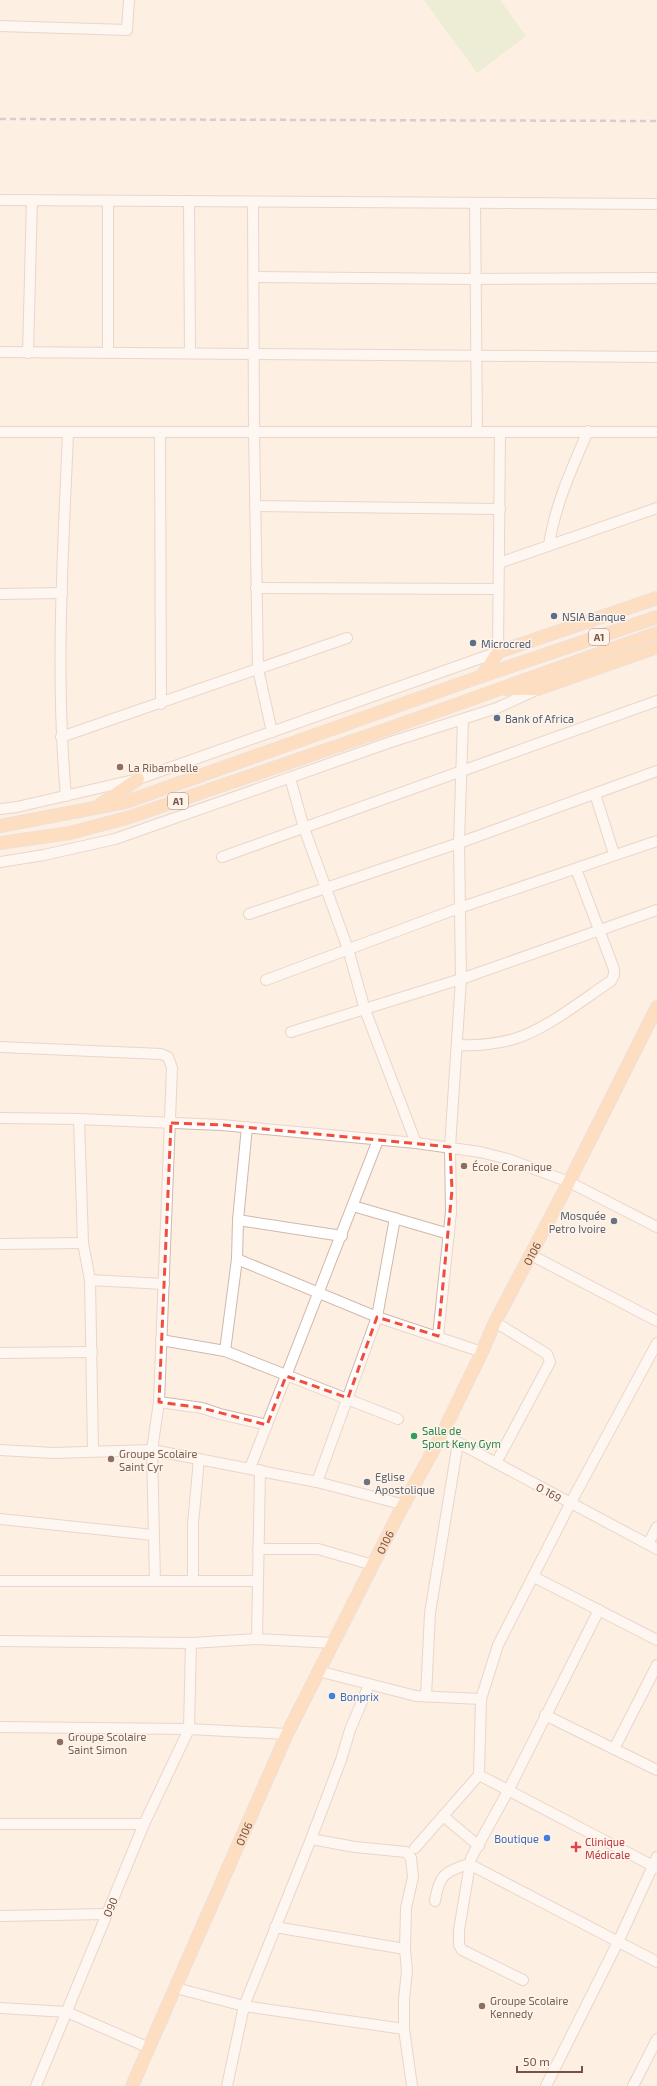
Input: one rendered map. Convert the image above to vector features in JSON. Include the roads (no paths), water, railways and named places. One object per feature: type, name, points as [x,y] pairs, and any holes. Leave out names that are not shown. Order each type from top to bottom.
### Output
[{"type":"main road","points":[[482,676],[498,652],[657,598]]},
{"type":"main road","name":"A1","points":[[0,826],[126,802],[482,676],[657,617]]},
{"type":"main road","name":"A1","points":[[0,843],[70,833],[130,818],[657,633]]},
{"type":"main road","points":[[502,688],[538,689],[657,647]]},
{"type":"main road","points":[[93,809],[138,779]]},
{"type":"main road","name":"O106","points":[[132,2086],[287,1734],[318,1671],[442,1434],[495,1322],[569,1182],[657,1007]]},
{"type":"street","points":[[0,26],[127,30],[129,0]]},
{"type":"street","points":[[0,200],[657,204]]},
{"type":"street","points":[[28,353],[32,200]]},
{"type":"street","points":[[108,201],[108,352]]},
{"type":"street","points":[[189,201],[190,353]]},
{"type":"street","points":[[253,202],[254,431],[258,669],[272,732]]},
{"type":"street","points":[[474,203],[477,432]]},
{"type":"street","points":[[254,277],[474,279],[657,278]]},
{"type":"street","points":[[0,352],[477,354],[657,357]]},
{"type":"street","points":[[0,432],[68,434],[254,431],[657,432]]},
{"type":"street","points":[[549,545],[552,520],[588,431]]},
{"type":"street","points":[[0,809],[17,807],[138,779],[498,652],[500,432]]},
{"type":"street","points":[[160,433],[161,704]]},
{"type":"street","points":[[66,796],[61,737],[62,593],[68,434]]},
{"type":"street","points":[[255,506],[500,509]]},
{"type":"street","points":[[499,563],[657,508]]},
{"type":"street","points":[[256,588],[498,589]]},
{"type":"street","points":[[0,594],[62,593]]},
{"type":"street","points":[[61,737],[161,704],[347,638]]},
{"type":"street","points":[[0,862],[44,855],[115,840],[184,814],[391,742],[497,708],[538,689]]},
{"type":"street","points":[[222,857],[657,701]]},
{"type":"street","points":[[438,1336],[449,1234],[452,1190],[450,1147],[461,980],[459,843],[463,771],[463,719]]},
{"type":"street","points":[[249,914],[459,843],[657,771]]},
{"type":"street","points":[[290,778],[304,828],[348,950],[365,1010],[416,1142]]},
{"type":"street","points":[[594,794],[614,854]]},
{"type":"street","points":[[266,980],[459,908],[614,854],[657,841]]},
{"type":"street","points":[[456,1045],[475,1046],[514,1039],[540,1027],[611,981],[614,975],[614,969],[576,868]]},
{"type":"street","points":[[291,1032],[461,980],[600,929],[657,910]]},
{"type":"street","points":[[0,1047],[161,1054],[168,1057],[172,1068],[159,1402],[152,1450],[152,1535],[155,1581]]},
{"type":"street","points":[[0,1118],[79,1119],[247,1127],[378,1140],[416,1142],[450,1147],[496,1155],[569,1182],[657,1227]]},
{"type":"street","points":[[79,1119],[83,1243],[90,1280],[93,1451]]},
{"type":"street","points":[[225,1352],[237,1259],[238,1220],[247,1127]]},
{"type":"street","points":[[257,1639],[258,1549],[255,1469],[268,1425],[286,1376],[320,1293],[378,1140]]},
{"type":"street","points":[[353,1206],[449,1234]]},
{"type":"street","points":[[317,1482],[377,1317],[395,1218]]},
{"type":"street","points":[[238,1220],[342,1236]]},
{"type":"street","points":[[0,1244],[83,1243]]},
{"type":"street","points":[[531,1255],[657,1321]]},
{"type":"street","points":[[237,1259],[377,1317],[438,1336],[482,1352]]},
{"type":"street","points":[[90,1280],[164,1284]]},
{"type":"street","points":[[495,1322],[547,1354],[550,1362],[496,1463]]},
{"type":"street","points":[[161,1340],[225,1352],[348,1398],[398,1419]]},
{"type":"street","points":[[415,1848],[479,1775],[481,1699],[498,1645],[570,1504],[657,1343]]},
{"type":"street","points":[[0,1353],[92,1352]]},
{"type":"street","points":[[159,1402],[202,1408],[220,1414],[268,1425]]},
{"type":"street","name":"O 169","points":[[442,1434],[570,1504],[653,1547]]},
{"type":"street","points":[[426,1696],[430,1613],[458,1443]]},
{"type":"street","points":[[0,1450],[53,1453],[152,1450],[317,1482],[405,1505]]},
{"type":"street","points":[[192,1581],[193,1524],[199,1459]]},
{"type":"street","points":[[0,1519],[152,1535]]},
{"type":"street","points":[[653,1547],[657,1527]]},
{"type":"street","points":[[258,1549],[318,1549],[373,1565]]},
{"type":"street","points":[[534,1577],[657,1640]]},
{"type":"street","points":[[0,1580],[258,1581]]},
{"type":"street","points":[[524,1980],[462,1950],[459,1945],[459,1930],[469,1864],[508,1791],[599,1610]]},
{"type":"street","points":[[0,1641],[191,1643],[257,1639],[333,1643]]},
{"type":"street","points":[[189,1729],[191,1643]]},
{"type":"street","points":[[614,1749],[657,1665]]},
{"type":"street","points":[[318,1671],[416,1696],[481,1699]]},
{"type":"street","points":[[227,2086],[244,2006],[342,1760],[350,1730],[369,1685]]},
{"type":"street","points":[[545,1716],[657,1770]]},
{"type":"street","points":[[0,1727],[189,1729],[287,1734]]},
{"type":"street","name":"O90","points":[[36,2086],[144,1824],[189,1729]]},
{"type":"street","points":[[479,1775],[655,1864],[546,2086]]},
{"type":"street","points":[[443,1816],[479,1846]]},
{"type":"street","points":[[0,1824],[144,1824]]},
{"type":"street","points":[[311,1839],[355,1847],[406,1852],[411,1858],[414,1877],[406,1908],[405,1949],[407,1971],[404,1999],[404,2029],[412,2086]]},
{"type":"street","points":[[435,1901],[437,1885],[441,1878],[451,1869],[469,1864],[657,1962]]},
{"type":"street","points":[[0,1916],[107,1914]]},
{"type":"street","points":[[275,1927],[405,1949]]},
{"type":"street","points":[[176,1988],[244,2006],[404,2029]]},
{"type":"street","points":[[0,2008],[67,2012],[149,2048]]},
{"type":"street","points":[[633,2086],[657,2039]]},
{"type":"railway","points":[[0,119],[657,121]]},
{"type":"place","name":"NSIA Banque","points":[[554,616]]},
{"type":"place","name":"Microcred","points":[[473,643]]},
{"type":"place","name":"Bank of Africa","points":[[497,718]]},
{"type":"place","name":"La Ribambelle","points":[[120,767]]},
{"type":"place","name":"École Coranique","points":[[464,1166]]},
{"type":"place","name":"Mosquée Petro Ivoire","points":[[614,1221]]},
{"type":"place","name":"Salle de Sport Keny Gym","points":[[414,1436]]},
{"type":"place","name":"Groupe Scolaire Saint Cyr","points":[[111,1459]]},
{"type":"place","name":"Eglise Apostolique","points":[[367,1482]]},
{"type":"place","name":"Bonprix","points":[[332,1696]]},
{"type":"place","name":"Groupe Scolaire Saint Simon","points":[[60,1742]]},
{"type":"place","name":"Boutique","points":[[547,1838]]},
{"type":"place","name":"Clinique Médicale","points":[[576,1847]]},
{"type":"place","name":"Groupe Scolaire Kennedy","points":[[482,2006]]}]
